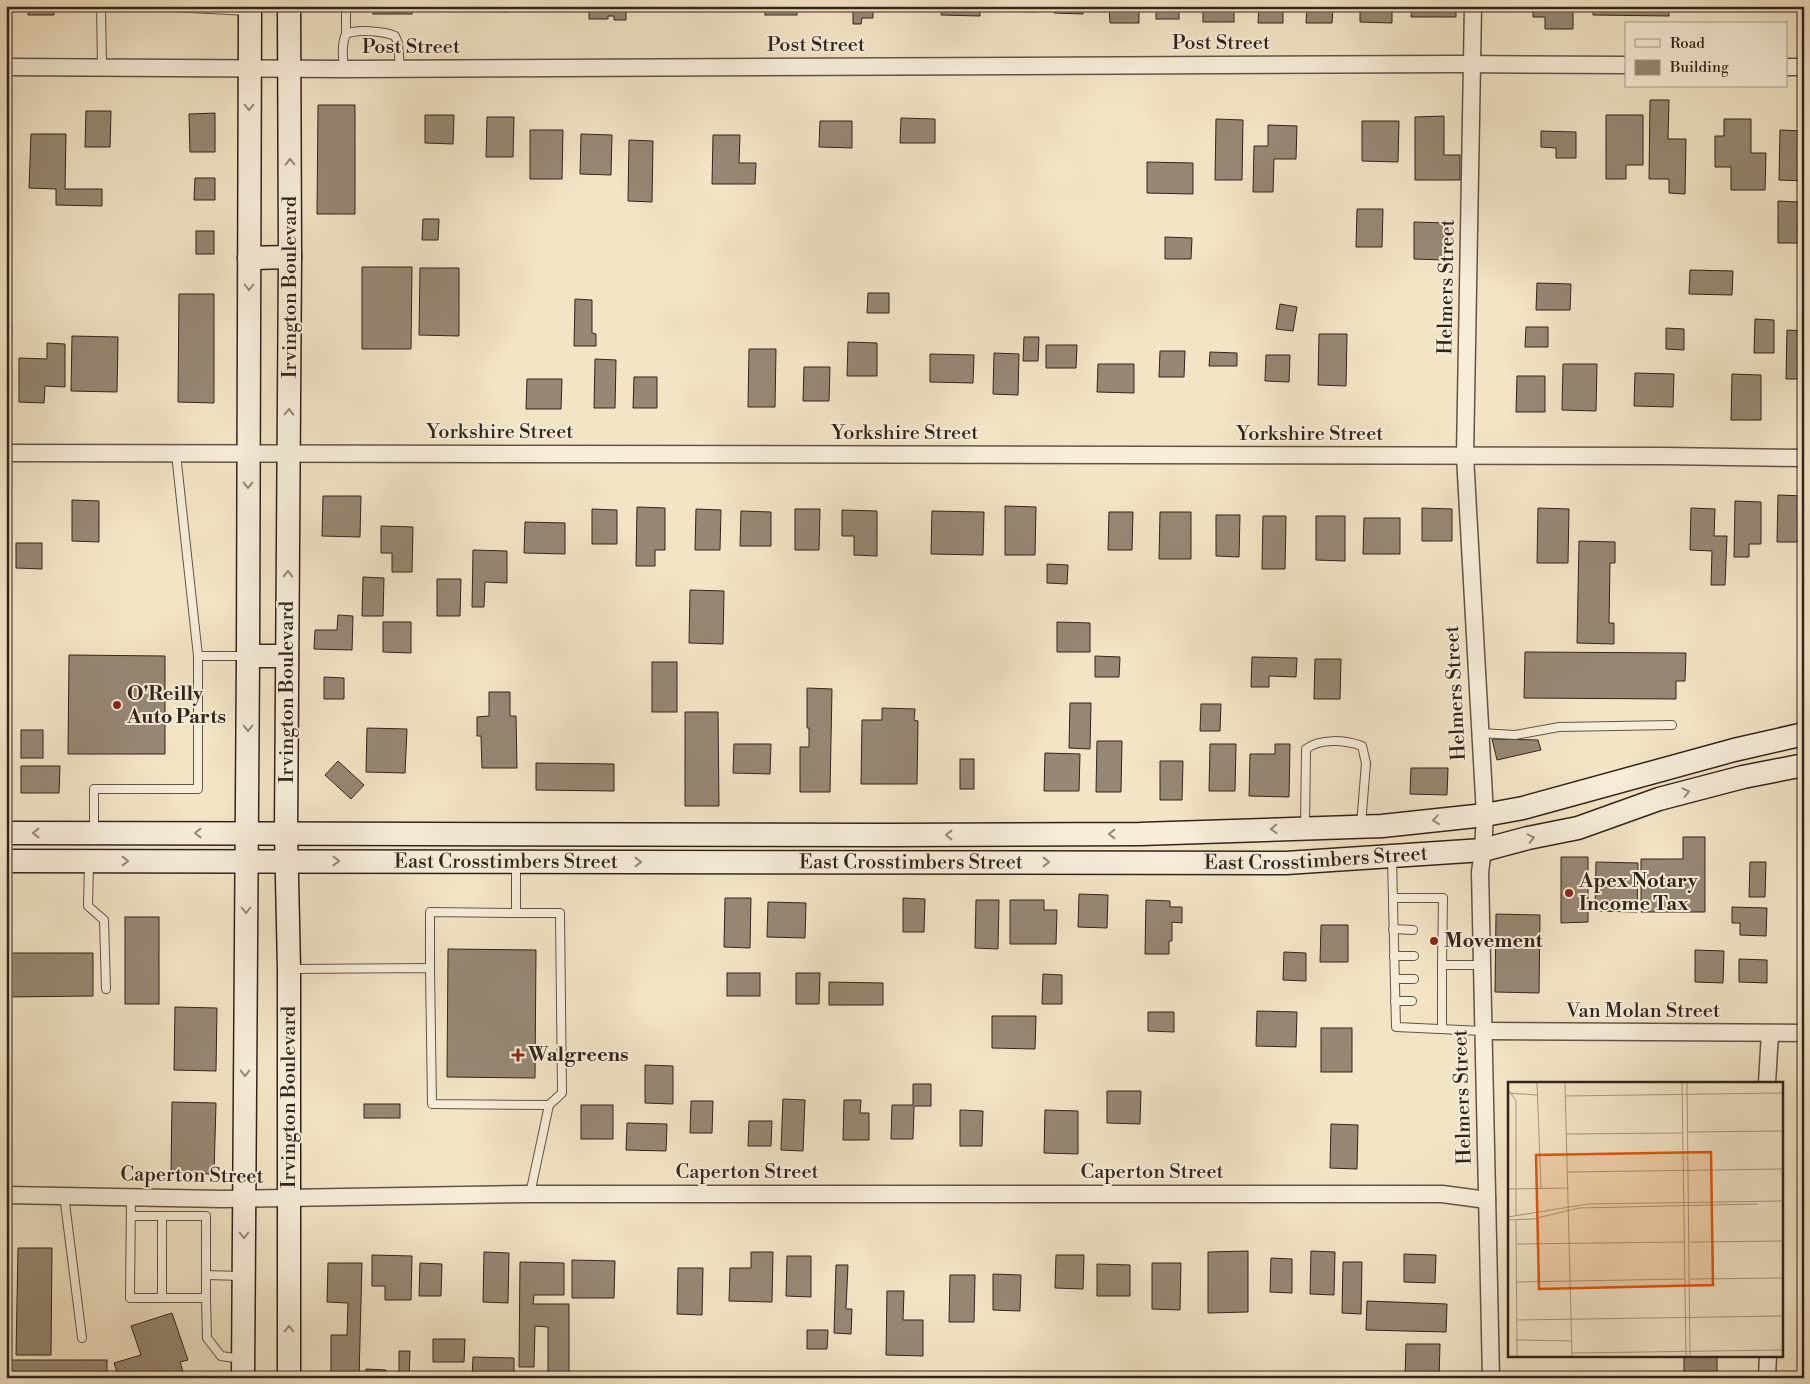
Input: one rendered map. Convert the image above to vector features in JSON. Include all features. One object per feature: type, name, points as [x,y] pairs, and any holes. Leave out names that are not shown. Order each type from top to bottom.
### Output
[{"type":"main road","name":"Irvington Boulevard","points":[[289,6],[290,257],[286,833],[289,969],[289,1378]]},
{"type":"main road","name":"Irvington Boulevard","points":[[243,1369],[250,8]]},
{"type":"main road","points":[[249,258],[290,257]]},
{"type":"main road","points":[[248,656],[287,656]]},
{"type":"main road","name":"East Crosstimbers Street","points":[[6,833],[1140,834],[1361,827],[1485,815],[1523,808],[1734,750],[1804,734]]},
{"type":"main road","points":[[1734,750],[1743,777]]},
{"type":"main road","name":"East Crosstimbers Street","points":[[6,861],[1286,863],[1483,850],[1528,838],[1578,828],[1659,799],[1743,777],[1804,765]]},
{"type":"main road","points":[[514,834],[514,862]]},
{"type":"main road","points":[[1140,834],[1142,862]]},
{"type":"main road","points":[[887,862],[889,835]]},
{"type":"street","name":"Helmers Street","points":[[1473,6],[1466,456],[1485,815],[1480,872],[1492,1378]]},
{"type":"street","name":"Post Street","points":[[6,67],[1625,65]]},
{"type":"street","points":[[1788,67],[1804,68]]},
{"type":"street","name":"Yorkshire Street","points":[[6,453],[1804,458]]},
{"type":"street","name":"Van Molan Street","points":[[1483,1031],[1804,1034]]},
{"type":"street","points":[[1767,1082],[1770,1033]]},
{"type":"street","name":"Caperton Street","points":[[6,1195],[244,1199],[530,1194],[1442,1194],[1488,1200]]},
{"type":"street","points":[[1767,1378],[1768,1356]]},
{"type":"lane","points":[[101,6],[102,68]]},
{"type":"lane","points":[[158,6],[250,8]]},
{"type":"lane","points":[[344,68],[342,51],[346,34],[346,6]]},
{"type":"lane","points":[[346,34],[359,32],[388,33],[395,36],[398,43],[400,68]]},
{"type":"lane","points":[[94,833],[94,789],[198,790],[198,656],[176,454]]},
{"type":"lane","points":[[198,656],[248,656]]},
{"type":"lane","points":[[1480,733],[1515,735],[1559,727],[1672,726]]},
{"type":"lane","points":[[1305,828],[1306,749],[1313,744],[1348,741],[1362,746],[1366,763],[1361,827]]},
{"type":"lane","points":[[1392,856],[1396,1027],[1483,1031]]},
{"type":"lane","points":[[89,861],[88,906],[104,920],[106,989]]},
{"type":"lane","points":[[514,862],[516,912]]},
{"type":"lane","points":[[1393,898],[1443,898],[1440,960],[1442,1029]]},
{"type":"lane","points":[[530,1194],[549,1105],[562,1093],[560,913],[430,912],[432,1104],[549,1105]]},
{"type":"lane","points":[[1393,929],[1413,930]]},
{"type":"lane","points":[[1434,930],[1442,930]]},
{"type":"lane","points":[[1394,956],[1414,956]]},
{"type":"lane","points":[[1440,960],[1482,965]]},
{"type":"lane","points":[[289,969],[430,968]]},
{"type":"lane","points":[[1395,979],[1414,979]]},
{"type":"lane","points":[[1433,979],[1442,979]]},
{"type":"lane","points":[[1395,1002],[1412,1001]]},
{"type":"lane","points":[[1433,1001],[1442,1001]]},
{"type":"lane","points":[[64,1195],[82,1338]]},
{"type":"lane","points":[[131,1197],[130,1298],[206,1298]]},
{"type":"lane","points":[[131,1216],[206,1216],[207,1338],[222,1356],[243,1369]]},
{"type":"lane","points":[[162,1216],[162,1298]]},
{"type":"lane","points":[[206,1275],[244,1276]]},
{"type":"building","points":[[29,6],[54,6],[54,15],[28,15]]},
{"type":"building","points":[[373,6],[412,6],[412,14],[373,14]]},
{"type":"building","points":[[483,6],[508,6],[508,12],[483,11]]},
{"type":"building","points":[[589,6],[626,6],[626,20],[614,20],[614,16],[608,16],[608,19],[589,19]]},
{"type":"building","points":[[765,6],[797,6],[797,15],[765,15]]},
{"type":"building","points":[[853,6],[873,6],[873,18],[862,18],[861,24],[853,24]]},
{"type":"building","points":[[942,6],[980,6],[980,16],[941,15]]},
{"type":"building","points":[[1001,6],[1036,6],[1036,12],[1001,11]]},
{"type":"building","points":[[1055,6],[1084,6],[1083,14],[1054,13]]},
{"type":"building","points":[[1109,6],[1139,6],[1139,23],[1110,23]]},
{"type":"building","points":[[1156,6],[1179,6],[1179,19],[1156,19]]},
{"type":"building","points":[[1203,6],[1234,6],[1234,22],[1203,22]]},
{"type":"building","points":[[1259,6],[1283,6],[1283,23],[1258,23]]},
{"type":"building","points":[[1307,6],[1333,6],[1332,23],[1306,23]]},
{"type":"building","points":[[1360,6],[1392,6],[1392,23],[1360,22]]},
{"type":"building","points":[[1412,6],[1456,6],[1456,17],[1411,17]]},
{"type":"building","points":[[1533,6],[1573,6],[1573,29],[1545,29],[1545,17],[1533,17]]},
{"type":"building","points":[[1593,6],[1669,6],[1669,16],[1593,15]]},
{"type":"building","points":[[1650,100],[1669,100],[1668,139],[1686,139],[1685,194],[1669,193],[1669,179],[1649,179]]},
{"type":"building","points":[[318,105],[355,105],[355,214],[317,214]]},
{"type":"building","points":[[86,111],[111,111],[110,147],[85,147]]},
{"type":"building","points":[[215,113],[215,152],[190,152],[189,114]]},
{"type":"building","points":[[425,115],[454,115],[453,144],[425,143]]},
{"type":"building","points":[[1606,115],[1643,115],[1643,165],[1626,165],[1626,179],[1606,179]]},
{"type":"building","points":[[1444,116],[1444,155],[1460,155],[1460,180],[1415,180],[1415,117]]},
{"type":"building","points":[[487,117],[514,117],[513,157],[486,157]]},
{"type":"building","points":[[901,118],[935,119],[935,143],[900,143]]},
{"type":"building","points":[[1216,119],[1243,120],[1242,180],[1215,180]]},
{"type":"building","points":[[1724,119],[1751,119],[1751,153],[1766,153],[1765,190],[1731,190],[1731,167],[1715,167],[1715,136],[1724,136]]},
{"type":"building","points":[[820,121],[852,121],[852,148],[819,147]]},
{"type":"building","points":[[1362,121],[1399,121],[1398,162],[1362,161]]},
{"type":"building","points":[[1268,125],[1297,126],[1296,159],[1274,159],[1273,192],[1253,192],[1254,146],[1268,146]]},
{"type":"building","points":[[530,130],[563,130],[562,179],[530,179]]},
{"type":"building","points":[[1780,130],[1804,131],[1804,181],[1779,180]]},
{"type":"building","points":[[1541,131],[1576,132],[1576,158],[1556,158],[1556,148],[1541,147]]},
{"type":"building","points":[[31,134],[66,134],[65,189],[102,189],[102,206],[56,205],[56,189],[29,188]]},
{"type":"building","points":[[581,134],[612,135],[611,175],[580,174]]},
{"type":"building","points":[[713,135],[740,135],[739,163],[756,163],[755,184],[712,184]]},
{"type":"building","points":[[629,140],[653,141],[652,202],[628,201]]},
{"type":"building","points":[[1147,162],[1193,163],[1193,194],[1147,193]]},
{"type":"building","points":[[195,178],[215,178],[215,200],[194,200]]},
{"type":"building","points":[[1778,201],[1798,202],[1798,243],[1778,243]]},
{"type":"building","points":[[1357,209],[1383,209],[1382,247],[1356,247]]},
{"type":"building","points":[[423,219],[439,219],[438,240],[422,240]]},
{"type":"building","points":[[1414,222],[1446,223],[1445,260],[1414,259]]},
{"type":"building","points":[[196,231],[214,231],[214,254],[196,254]]},
{"type":"building","points":[[1165,237],[1192,238],[1191,259],[1165,259]]},
{"type":"building","points":[[362,267],[412,267],[411,349],[362,349]]},
{"type":"building","points":[[420,268],[459,268],[459,336],[419,335]]},
{"type":"building","points":[[1690,270],[1733,271],[1732,295],[1689,294]]},
{"type":"building","points":[[1537,283],[1571,284],[1570,310],[1536,310]]},
{"type":"building","points":[[868,293],[889,293],[889,313],[867,313]]},
{"type":"building","points":[[179,294],[214,294],[214,403],[178,402]]},
{"type":"building","points":[[575,299],[592,300],[592,333],[596,334],[596,346],[574,346]]},
{"type":"building","points":[[1280,304],[1297,307],[1293,331],[1276,329]]},
{"type":"building","points":[[1755,319],[1774,320],[1774,353],[1754,353]]},
{"type":"building","points":[[6,324],[12,324],[11,369],[6,369]]},
{"type":"building","points":[[1526,327],[1548,327],[1548,347],[1525,347]]},
{"type":"building","points":[[1666,328],[1684,329],[1684,350],[1666,349]]},
{"type":"building","points":[[1787,330],[1804,331],[1804,379],[1786,379]]},
{"type":"building","points":[[1319,334],[1347,334],[1346,386],[1318,385]]},
{"type":"building","points":[[72,336],[118,337],[117,392],[71,391]]},
{"type":"building","points":[[1024,337],[1039,337],[1038,361],[1023,361]]},
{"type":"building","points":[[848,342],[877,343],[877,376],[847,376]]},
{"type":"building","points":[[47,343],[65,344],[65,387],[45,386],[44,403],[19,402],[19,358],[47,359]]},
{"type":"building","points":[[1046,345],[1077,345],[1076,368],[1046,368]]},
{"type":"building","points":[[749,349],[776,349],[775,407],[748,407]]},
{"type":"building","points":[[1160,351],[1185,351],[1184,377],[1159,377]]},
{"type":"building","points":[[1210,352],[1237,353],[1237,366],[1209,366]]},
{"type":"building","points":[[994,353],[1019,354],[1018,395],[993,394]]},
{"type":"building","points":[[930,354],[974,355],[973,383],[930,382]]},
{"type":"building","points":[[1266,355],[1290,355],[1289,382],[1265,381]]},
{"type":"building","points":[[595,359],[616,360],[615,408],[594,408]]},
{"type":"building","points":[[1098,364],[1134,364],[1134,393],[1097,392]]},
{"type":"building","points":[[1563,364],[1597,364],[1596,411],[1562,410]]},
{"type":"building","points":[[804,367],[830,367],[829,401],[803,401]]},
{"type":"building","points":[[1635,373],[1674,374],[1673,407],[1634,406]]},
{"type":"building","points":[[1732,374],[1761,375],[1761,420],[1731,420]]},
{"type":"building","points":[[1517,376],[1545,376],[1545,412],[1516,412]]},
{"type":"building","points":[[634,377],[657,377],[657,408],[633,408]]},
{"type":"building","points":[[527,379],[562,379],[561,409],[526,409]]},
{"type":"building","points":[[1778,495],[1804,496],[1803,542],[1777,542]]},
{"type":"building","points":[[323,496],[361,496],[360,537],[322,536]]},
{"type":"building","points":[[72,500],[99,501],[99,542],[72,541]]},
{"type":"building","points":[[1735,501],[1761,502],[1761,544],[1749,544],[1749,557],[1734,557]]},
{"type":"building","points":[[1005,506],[1036,507],[1035,555],[1005,555]]},
{"type":"building","points":[[637,507],[665,508],[665,550],[655,550],[655,566],[636,566]]},
{"type":"building","points":[[1422,508],[1452,509],[1452,541],[1422,541]]},
{"type":"building","points":[[1538,508],[1569,509],[1568,563],[1537,563]]},
{"type":"building","points":[[1691,508],[1715,509],[1714,536],[1727,536],[1725,585],[1711,585],[1712,551],[1690,550]]},
{"type":"building","points":[[592,509],[617,510],[617,544],[592,544]]},
{"type":"building","points":[[696,509],[721,510],[720,550],[695,550]]},
{"type":"building","points":[[795,509],[820,509],[819,550],[795,550]]},
{"type":"building","points":[[842,510],[877,511],[877,556],[854,555],[854,536],[842,536]]},
{"type":"building","points":[[741,511],[771,512],[771,546],[740,546]]},
{"type":"building","points":[[932,511],[984,512],[983,555],[931,554]]},
{"type":"building","points":[[1109,512],[1133,512],[1132,550],[1108,550]]},
{"type":"building","points":[[1160,512],[1191,512],[1191,559],[1159,559]]},
{"type":"building","points":[[1216,515],[1240,515],[1239,557],[1216,556]]},
{"type":"building","points":[[1263,516],[1286,516],[1285,569],[1262,569]]},
{"type":"building","points":[[1316,516],[1345,516],[1345,561],[1316,560]]},
{"type":"building","points":[[1364,518],[1400,518],[1400,554],[1363,554]]},
{"type":"building","points":[[525,522],[565,523],[565,554],[524,553]]},
{"type":"building","points":[[381,526],[413,527],[412,572],[392,572],[392,553],[381,553]]},
{"type":"building","points":[[1579,541],[1615,542],[1615,563],[1610,563],[1609,623],[1614,623],[1614,644],[1577,643]]},
{"type":"building","points":[[16,543],[42,543],[42,569],[16,568]]},
{"type":"building","points":[[473,550],[507,551],[507,583],[485,582],[484,607],[472,607]]},
{"type":"building","points":[[1801,562],[1804,562],[1804,581],[1801,581]]},
{"type":"building","points":[[1047,564],[1068,565],[1067,584],[1047,583]]},
{"type":"building","points":[[363,577],[384,578],[383,616],[362,616]]},
{"type":"building","points":[[437,579],[461,579],[460,616],[437,616]]},
{"type":"building","points":[[690,590],[724,591],[723,644],[689,643]]},
{"type":"building","points":[[338,615],[353,616],[352,650],[314,649],[315,630],[337,630]]},
{"type":"building","points":[[383,622],[411,622],[411,653],[383,652]]},
{"type":"building","points":[[1057,622],[1090,623],[1090,652],[1057,652]]},
{"type":"building","points":[[6,633],[9,633],[8,651],[6,651]]},
{"type":"building","points":[[1525,652],[1686,653],[1685,681],[1676,681],[1676,699],[1524,698]]},
{"type":"building","name":"O'Reilly Auto Parts","points":[[69,655],[165,656],[165,754],[68,754]]},
{"type":"building","points":[[1095,656],[1120,657],[1119,677],[1095,677]]},
{"type":"building","points":[[1252,657],[1297,658],[1296,677],[1269,676],[1269,687],[1251,687]]},
{"type":"building","points":[[1315,659],[1341,659],[1340,699],[1314,699]]},
{"type":"building","points":[[652,662],[677,662],[677,712],[652,712]]},
{"type":"building","points":[[324,677],[344,678],[344,699],[324,699]]},
{"type":"building","points":[[807,688],[832,689],[830,792],[800,792],[800,747],[809,747]]},
{"type":"building","points":[[489,692],[510,692],[510,716],[516,716],[517,768],[482,768],[481,736],[477,736],[477,717],[489,716]]},
{"type":"building","points":[[1070,703],[1091,703],[1090,749],[1069,748]]},
{"type":"building","points":[[1201,704],[1221,704],[1220,731],[1200,731]]},
{"type":"building","points":[[882,708],[915,709],[914,720],[918,721],[917,784],[861,784],[862,720],[882,720]]},
{"type":"building","points":[[685,712],[718,712],[719,806],[685,806]]},
{"type":"building","points":[[367,728],[407,729],[405,773],[366,772]]},
{"type":"building","points":[[21,730],[43,730],[43,758],[21,758]]},
{"type":"building","points":[[1492,739],[1538,740],[1541,750],[1497,760]]},
{"type":"building","points":[[1097,741],[1122,741],[1121,792],[1096,792]]},
{"type":"building","points":[[734,744],[771,744],[770,774],[733,773]]},
{"type":"building","points":[[1210,744],[1236,744],[1235,791],[1209,791]]},
{"type":"building","points":[[1275,744],[1290,744],[1289,797],[1249,796],[1250,754],[1275,754]]},
{"type":"building","points":[[1045,753],[1080,754],[1079,791],[1044,791]]},
{"type":"building","points":[[960,759],[974,759],[974,789],[960,789]]},
{"type":"building","points":[[338,761],[364,785],[351,799],[325,775]]},
{"type":"building","points":[[1160,761],[1183,761],[1182,800],[1160,800]]},
{"type":"building","points":[[536,763],[614,764],[614,791],[536,790]]},
{"type":"building","points":[[21,766],[60,766],[59,793],[21,793]]},
{"type":"building","points":[[1411,768],[1448,768],[1447,795],[1410,794]]},
{"type":"building","points":[[1683,837],[1705,837],[1705,912],[1641,912],[1641,859],[1683,859]]},
{"type":"building","points":[[1561,857],[1588,857],[1588,922],[1561,923]]},
{"type":"building","points":[[1596,862],[1638,863],[1637,912],[1595,911]]},
{"type":"building","points":[[1750,862],[1766,862],[1765,897],[1749,897]]},
{"type":"building","points":[[1079,894],[1108,895],[1107,928],[1078,927]]},
{"type":"building","points":[[725,898],[751,898],[750,948],[724,947]]},
{"type":"building","points":[[903,898],[925,899],[924,932],[903,932]]},
{"type":"building","points":[[976,900],[999,900],[998,949],[975,948]]},
{"type":"building","points":[[1010,900],[1044,900],[1044,910],[1057,910],[1056,944],[1010,944]]},
{"type":"building","points":[[1146,900],[1170,901],[1170,907],[1182,907],[1182,923],[1172,922],[1172,941],[1169,941],[1169,954],[1145,954]]},
{"type":"building","points":[[768,902],[806,903],[805,938],[767,937]]},
{"type":"building","points":[[1732,907],[1767,908],[1766,936],[1740,935],[1740,923],[1732,923]]},
{"type":"building","points":[[1496,914],[1540,915],[1539,993],[1495,992]]},
{"type":"building","points":[[125,917],[159,917],[159,1004],[125,1004]]},
{"type":"building","points":[[1321,925],[1348,925],[1348,962],[1320,962]]},
{"type":"building","name":"Walgreens","points":[[448,949],[536,950],[535,1078],[447,1077]]},
{"type":"building","points":[[1695,950],[1724,951],[1723,983],[1695,982]]},
{"type":"building","points":[[1284,952],[1306,953],[1306,981],[1283,980]]},
{"type":"building","points":[[6,953],[93,953],[93,996],[6,997]]},
{"type":"building","points":[[1739,959],[1767,960],[1767,983],[1739,982]]},
{"type":"building","points":[[727,973],[760,973],[760,996],[727,996]]},
{"type":"building","points":[[796,973],[820,973],[819,1004],[796,1004]]},
{"type":"building","points":[[1043,974],[1062,975],[1062,1004],[1042,1004]]},
{"type":"building","points":[[829,982],[883,983],[883,1005],[829,1005]]},
{"type":"building","points":[[175,1007],[217,1008],[216,1071],[174,1070]]},
{"type":"building","points":[[1257,1011],[1297,1012],[1296,1047],[1256,1046]]},
{"type":"building","points":[[1148,1012],[1174,1012],[1174,1032],[1148,1031]]},
{"type":"building","points":[[992,1016],[1036,1016],[1035,1049],[992,1048]]},
{"type":"building","points":[[1321,1028],[1352,1028],[1352,1072],[1321,1072]]},
{"type":"building","points":[[645,1065],[673,1066],[673,1104],[645,1103]]},
{"type":"building","points":[[913,1084],[931,1084],[931,1106],[914,1106],[913,1139],[891,1139],[892,1105],[913,1105]]},
{"type":"building","points":[[1107,1091],[1141,1091],[1140,1124],[1107,1123]]},
{"type":"building","points":[[783,1099],[805,1100],[803,1151],[781,1150]]},
{"type":"building","points":[[844,1100],[861,1100],[860,1113],[869,1113],[869,1140],[843,1140]]},
{"type":"building","points":[[691,1101],[713,1101],[712,1133],[690,1133]]},
{"type":"building","points":[[172,1102],[216,1103],[214,1174],[171,1173]]},
{"type":"building","points":[[364,1104],[400,1104],[400,1118],[364,1118]]},
{"type":"building","points":[[581,1105],[613,1105],[613,1139],[581,1139]]},
{"type":"building","points":[[960,1110],[983,1111],[982,1146],[960,1146]]},
{"type":"building","points":[[1045,1110],[1078,1111],[1078,1154],[1044,1153]]},
{"type":"building","points":[[749,1121],[772,1121],[771,1146],[748,1146]]},
{"type":"building","points":[[627,1123],[667,1124],[666,1151],[626,1150]]},
{"type":"building","points":[[1331,1124],[1358,1125],[1357,1169],[1330,1168]]},
{"type":"building","points":[[18,1248],[52,1248],[51,1355],[16,1355]]},
{"type":"building","points":[[1248,1251],[1248,1312],[1208,1313],[1208,1252]]},
{"type":"building","points":[[1311,1251],[1335,1252],[1334,1295],[1310,1294]]},
{"type":"building","points":[[484,1252],[509,1253],[508,1303],[483,1302]]},
{"type":"building","points":[[751,1252],[773,1252],[772,1302],[729,1301],[730,1268],[751,1268]]},
{"type":"building","points":[[1404,1254],[1436,1255],[1435,1283],[1404,1282]]},
{"type":"building","points":[[372,1255],[412,1256],[411,1300],[385,1300],[385,1286],[372,1286]]},
{"type":"building","points":[[1056,1255],[1084,1255],[1083,1289],[1055,1288]]},
{"type":"building","points":[[787,1256],[811,1256],[811,1297],[786,1296]]},
{"type":"building","points":[[1271,1258],[1292,1259],[1292,1293],[1270,1292]]},
{"type":"building","points":[[572,1260],[615,1261],[614,1298],[572,1298]]},
{"type":"building","points":[[520,1262],[564,1263],[564,1295],[534,1295],[533,1304],[569,1304],[569,1377],[548,1377],[548,1327],[535,1326],[534,1367],[519,1367]]},
{"type":"building","points":[[1343,1262],[1362,1262],[1361,1314],[1342,1313]]},
{"type":"building","points":[[328,1263],[362,1263],[359,1378],[331,1378],[331,1335],[347,1335],[348,1303],[327,1302]]},
{"type":"building","points":[[420,1263],[442,1264],[441,1296],[419,1296]]},
{"type":"building","points":[[1152,1263],[1181,1263],[1180,1310],[1152,1309]]},
{"type":"building","points":[[1097,1264],[1130,1265],[1130,1296],[1097,1296]]},
{"type":"building","points":[[836,1265],[848,1265],[846,1309],[852,1309],[851,1334],[834,1333]]},
{"type":"building","points":[[678,1268],[703,1268],[702,1315],[677,1314]]},
{"type":"building","points":[[993,1274],[1021,1275],[1020,1311],[993,1310]]},
{"type":"building","points":[[950,1275],[975,1275],[974,1322],[949,1322]]},
{"type":"building","points":[[887,1291],[904,1291],[903,1320],[923,1320],[923,1356],[886,1355]]},
{"type":"building","points":[[1367,1301],[1447,1304],[1446,1332],[1366,1330]]},
{"type":"building","points":[[172,1313],[188,1360],[180,1362],[185,1378],[119,1378],[114,1363],[141,1355],[131,1326]]},
{"type":"building","points":[[807,1330],[828,1330],[827,1349],[807,1349]]},
{"type":"building","points":[[433,1339],[465,1339],[464,1362],[433,1362]]},
{"type":"building","points":[[1406,1344],[1440,1344],[1439,1378],[1405,1378]]},
{"type":"building","points":[[399,1351],[410,1351],[409,1378],[399,1378]]},
{"type":"building","points":[[1684,1356],[1717,1356],[1717,1378],[1684,1378]]},
{"type":"building","points":[[473,1357],[514,1358],[514,1378],[472,1378]]},
{"type":"building","points":[[6,1360],[107,1360],[107,1378],[6,1378]]},
{"type":"building","points":[[366,1369],[386,1370],[386,1378],[366,1378]]},
{"type":"place","name":"O'Reilly Auto Parts","points":[[117,705]]},
{"type":"place","name":"Apex Notary Income Tax","points":[[1569,893]]},
{"type":"place","name":"Movement","points":[[1434,941]]},
{"type":"place","name":"Walgreens","points":[[518,1055]]}]
